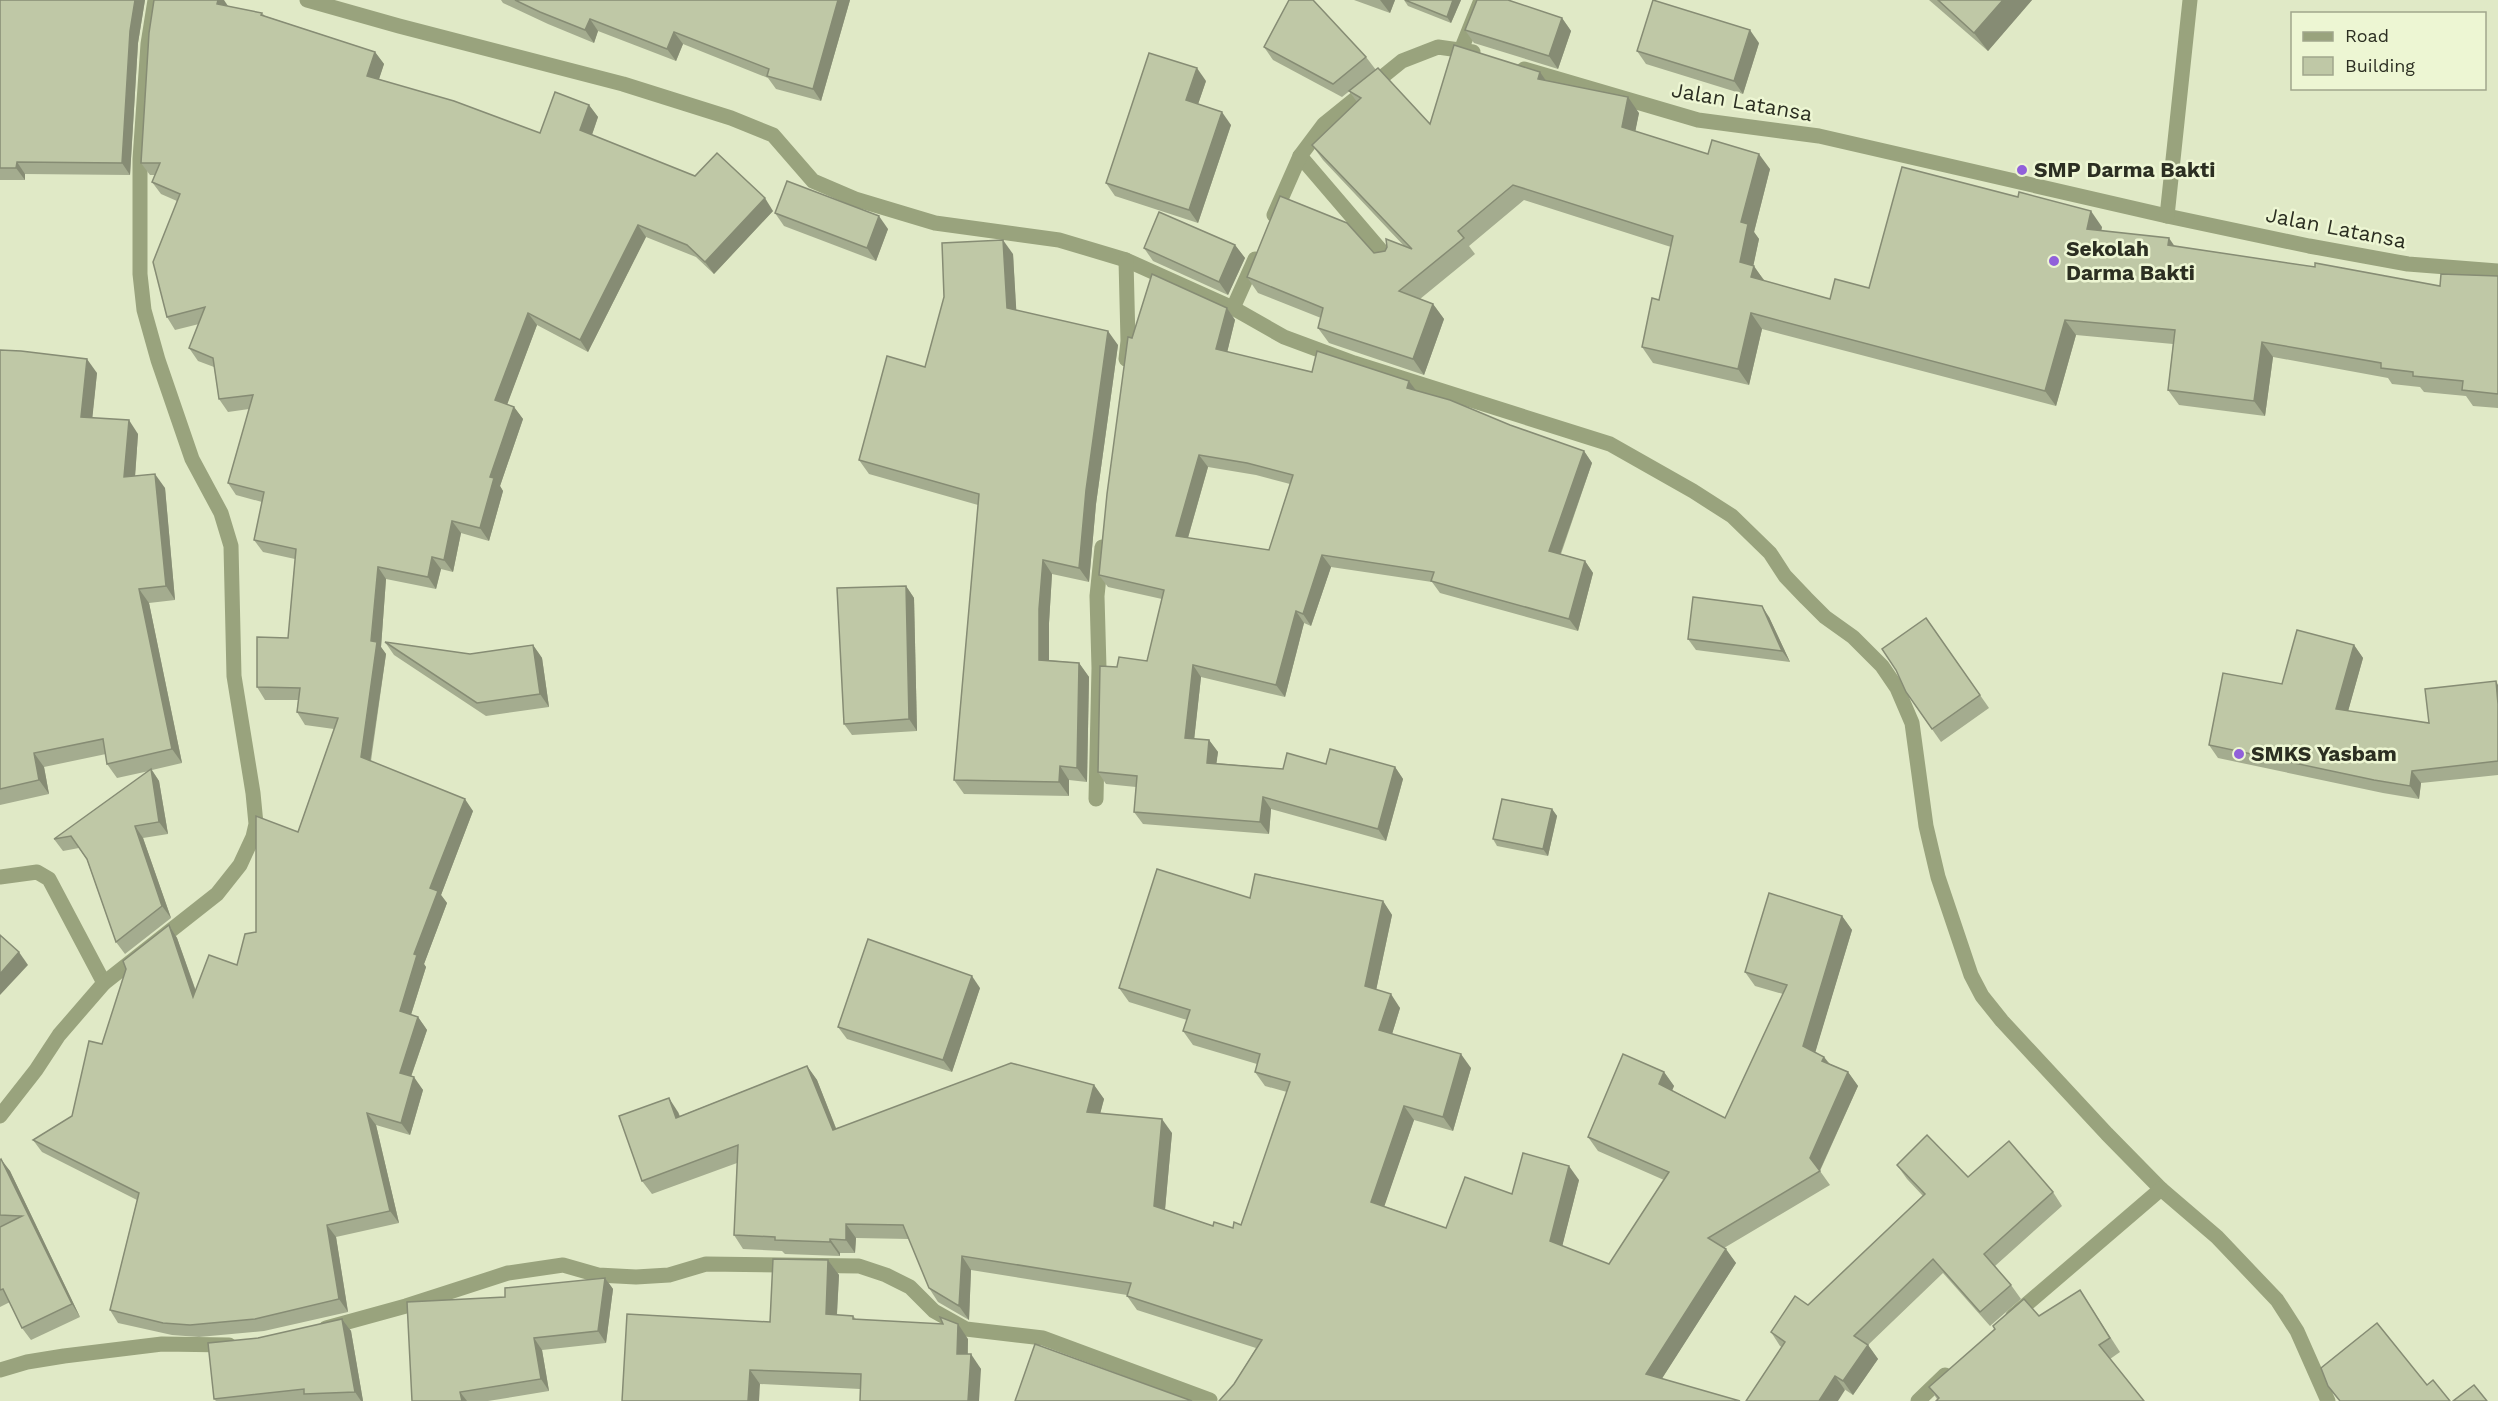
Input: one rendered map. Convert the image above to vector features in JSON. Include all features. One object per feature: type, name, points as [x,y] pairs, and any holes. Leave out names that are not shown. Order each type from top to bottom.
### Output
[{"type":"street","points":[[0,1116],[36,1070],[59,1035],[104,983],[217,894],[240,865],[254,837],[256,824],[254,793],[234,676],[231,546],[220,513],[192,459],[158,360],[144,310],[140,274],[140,159],[148,44],[155,0]]},
{"type":"street","points":[[307,0],[623,84],[731,118],[773,135],[813,181],[855,200],[936,223],[1059,240],[1126,260],[1233,308],[1284,337],[1354,363],[1610,444],[1732,516],[1770,553],[1785,576],[1806,598],[1825,617],[1853,637],[1882,666],[1897,687],[1912,723],[1926,826],[1938,877],[1971,975],[1982,996],[2002,1021],[2161,1189],[2217,1237],[2277,1300],[2297,1331],[2328,1401]]},
{"type":"street","points":[[1461,50],[1481,0]]},
{"type":"street","points":[[2167,216],[2190,0]]},
{"type":"street","points":[[1233,308],[1300,156],[1324,123],[1402,61],[1438,47],[1488,56]]},
{"type":"street","name":"Jalan Latansa","points":[[1507,63],[1698,120],[1819,136],[2167,216],[2408,264],[2498,271]]},
{"type":"street","points":[[1300,156],[1389,261]]},
{"type":"street","points":[[1124,375],[1128,341],[1126,260]]},
{"type":"street","points":[[1096,799],[1099,668],[1097,596],[1104,528]]},
{"type":"street","points":[[0,877],[37,872],[49,879],[104,983]]},
{"type":"street","points":[[1999,1329],[2161,1189]]},
{"type":"street","points":[[309,1332],[406,1306],[507,1274],[562,1265],[598,1275],[636,1277],[669,1275],[706,1264],[859,1266],[886,1275],[910,1287],[934,1311],[966,1329],[1043,1338],[1210,1400]]},
{"type":"street","points":[[0,1370],[27,1362],[64,1356],[162,1344],[200,1347],[242,1344]]},
{"type":"street","points":[[1918,1401],[1954,1367]]},
{"type":"building","points":[[0,0],[135,0],[130,31],[122,163],[17,162],[16,168],[0,168]]},
{"type":"building","points":[[154,0],[218,0],[217,4],[262,13],[261,15],[375,52],[367,76],[454,101],[540,133],[555,92],[589,105],[580,130],[695,176],[717,153],[765,198],[705,262],[687,245],[638,225],[580,340],[528,313],[495,400],[514,407],[490,477],[494,478],[480,528],[452,521],[444,560],[432,557],[428,577],[378,567],[371,641],[377,642],[361,757],[465,799],[430,888],[438,891],[414,954],[417,955],[400,1011],[418,1017],[400,1073],[414,1077],[401,1123],[367,1113],[390,1211],[327,1225],[339,1299],[255,1319],[190,1325],[163,1323],[110,1310],[139,1193],[33,1140],[72,1116],[89,1041],[102,1044],[126,969],[123,961],[169,925],[193,997],[209,955],[237,965],[245,934],[256,932],[256,816],[298,832],[338,718],[297,712],[300,688],[257,687],[257,637],[288,638],[296,549],[254,540],[264,492],[228,483],[253,395],[219,399],[213,358],[189,348],[205,307],[167,317],[153,262],[180,194],[152,182],[160,163],[141,163],[149,33]]},
{"type":"building","points":[[515,0],[838,0],[813,89],[767,76],[769,69],[674,32],[667,49],[590,19],[585,30]]},
{"type":"building","points":[[1289,0],[1313,0],[1366,57],[1333,84],[1264,47]]},
{"type":"building","points":[[1405,0],[1453,0],[1447,17]]},
{"type":"building","points":[[1477,0],[1508,0],[1562,18],[1549,56],[1465,30]]},
{"type":"building","points":[[1653,0],[1750,30],[1734,81],[1637,51]]},
{"type":"building","points":[[1938,0],[2003,0],[1974,33]]},
{"type":"building","points":[[1454,45],[1540,72],[1538,79],[1628,97],[1622,127],[1708,154],[1712,140],[1759,154],[1741,222],[1748,224],[1740,262],[1754,266],[1751,277],[1830,299],[1835,279],[1869,288],[1902,167],[2018,197],[2019,192],[2091,211],[2087,229],[2169,238],[2168,245],[2315,267],[2315,263],[2440,286],[2441,274],[2498,276],[2498,394],[2462,390],[2463,381],[2413,376],[2413,372],[2381,368],[2381,363],[2262,342],[2254,401],[2168,390],[2175,330],[2065,320],[2045,391],[1751,313],[1738,369],[1642,347],[1652,298],[1659,300],[1673,236],[1513,185],[1458,231],[1464,238],[1399,291],[1433,304],[1413,359],[1318,328],[1323,308],[1247,277],[1280,196],[1347,223],[1374,253],[1385,251],[1386,239],[1412,249],[1312,145],[1361,98],[1349,91],[1378,68],[1430,124]]},
{"type":"building","points":[[1149,53],[1197,68],[1186,100],[1222,112],[1189,210],[1106,183]]},
{"type":"building","points":[[787,181],[879,216],[867,248],[775,213]]},
{"type":"building","points":[[1159,212],[1235,245],[1219,282],[1144,248]]},
{"type":"building","points":[[1003,240],[1007,308],[1108,331],[1086,490],[1079,568],[1043,560],[1039,609],[1039,660],[1079,663],[1077,768],[1060,766],[1059,782],[954,780],[979,494],[859,460],[887,356],[925,367],[944,297],[942,243]]},
{"type":"building","points":[[1152,274],[1227,308],[1216,349],[1312,372],[1317,351],[1409,381],[1407,388],[1450,400],[1510,425],[1584,451],[1549,551],[1585,561],[1569,619],[1431,581],[1434,572],[1322,555],[1303,614],[1296,611],[1276,685],[1193,665],[1185,738],[1209,740],[1207,763],[1283,769],[1287,753],[1326,764],[1330,749],[1395,767],[1378,829],[1263,797],[1260,822],[1134,812],[1137,776],[1098,772],[1100,666],[1117,667],[1119,657],[1147,661],[1164,590],[1099,575],[1107,494],[1128,337],[1132,338]],"holes":[[[1199,455],[1247,463],[1293,475],[1269,550],[1176,536]]]},
{"type":"building","points":[[0,350],[87,359],[81,417],[129,420],[124,477],[155,474],[166,586],[139,589],[172,749],[107,764],[103,739],[34,753],[39,780],[0,789]]},
{"type":"building","points":[[906,586],[909,719],[844,724],[837,588]]},
{"type":"building","points":[[1693,597],[1762,606],[1782,651],[1688,639]]},
{"type":"building","points":[[1926,618],[1980,695],[1932,729],[1906,692],[1896,670],[1882,649]]},
{"type":"building","points":[[2297,630],[2354,645],[2336,709],[2429,723],[2425,689],[2496,681],[2498,761],[2412,771],[2410,786],[2209,745],[2223,673],[2282,684]]},
{"type":"building","points":[[385,642],[470,654],[533,645],[540,694],[477,703]]},
{"type":"building","points":[[151,769],[159,822],[135,826],[162,906],[116,942],[87,859],[71,836],[54,839]]},
{"type":"building","points":[[1502,799],[1552,809],[1543,849],[1493,839]]},
{"type":"building","points":[[1157,869],[1250,898],[1255,874],[1383,901],[1365,986],[1391,994],[1379,1030],[1461,1054],[1443,1117],[1404,1106],[1371,1202],[1446,1228],[1465,1177],[1512,1194],[1523,1153],[1569,1166],[1550,1241],[1609,1264],[1669,1172],[1588,1137],[1623,1054],[1664,1072],[1659,1084],[1725,1118],[1787,985],[1745,972],[1769,893],[1842,916],[1803,1046],[1824,1057],[1822,1061],[1848,1072],[1810,1158],[1820,1171],[1708,1238],[1726,1249],[1646,1374],[1740,1401],[1219,1401],[1234,1384],[1262,1340],[1127,1296],[1131,1283],[962,1256],[959,1306],[929,1288],[903,1225],[846,1224],[846,1240],[830,1239],[830,1242],[775,1240],[775,1237],[734,1235],[738,1145],[642,1181],[619,1116],[669,1098],[676,1118],[807,1066],[833,1130],[1011,1063],[1094,1085],[1087,1112],[1162,1119],[1154,1206],[1213,1226],[1214,1222],[1233,1228],[1234,1222],[1241,1225],[1290,1082],[1255,1072],[1260,1054],[1183,1031],[1190,1010],[1119,988]]},
{"type":"building","points":[[0,935],[19,952],[0,974]]},
{"type":"building","points":[[868,939],[972,976],[943,1060],[838,1027]]},
{"type":"building","points":[[1927,1135],[1968,1177],[2009,1141],[2053,1192],[1984,1254],[2011,1285],[1980,1312],[1933,1259],[1854,1336],[1868,1345],[1843,1381],[1835,1376],[1819,1401],[1746,1401],[1785,1342],[1771,1332],[1795,1296],[1808,1305],[1925,1194],[1897,1165]]},
{"type":"building","points":[[1,1159],[72,1304],[22,1328],[3,1289],[0,1290],[0,1227],[22,1216],[0,1215]]},
{"type":"building","points":[[773,1259],[828,1260],[826,1314],[853,1316],[853,1319],[943,1324],[940,1317],[958,1324],[957,1354],[971,1354],[968,1401],[860,1401],[861,1374],[750,1370],[748,1401],[622,1401],[627,1314],[770,1322]]},
{"type":"building","points":[[605,1278],[598,1331],[534,1338],[541,1379],[460,1392],[462,1401],[412,1401],[407,1302],[505,1297],[505,1288]]},
{"type":"building","points":[[2080,1290],[2110,1338],[2099,1345],[2144,1401],[1936,1401],[1939,1398],[1929,1387],[1995,1329],[1993,1326],[2024,1299],[2039,1316]]},
{"type":"building","points":[[342,1319],[355,1392],[304,1394],[304,1389],[214,1399],[208,1343],[258,1338]]},
{"type":"building","points":[[2377,1323],[2427,1385],[2433,1380],[2450,1401],[2340,1401],[2328,1386],[2321,1368]]},
{"type":"building","points":[[1035,1344],[1192,1401],[1015,1401]]},
{"type":"building","points":[[2474,1385],[2487,1401],[2453,1401]]},
{"type":"place","name":"SMP Darma Bakti","points":[[2022,170]]},
{"type":"place","name":"Sekolah Darma Bakti","points":[[2054,261]]},
{"type":"place","name":"SMKS Yasbam","points":[[2239,754]]}]
